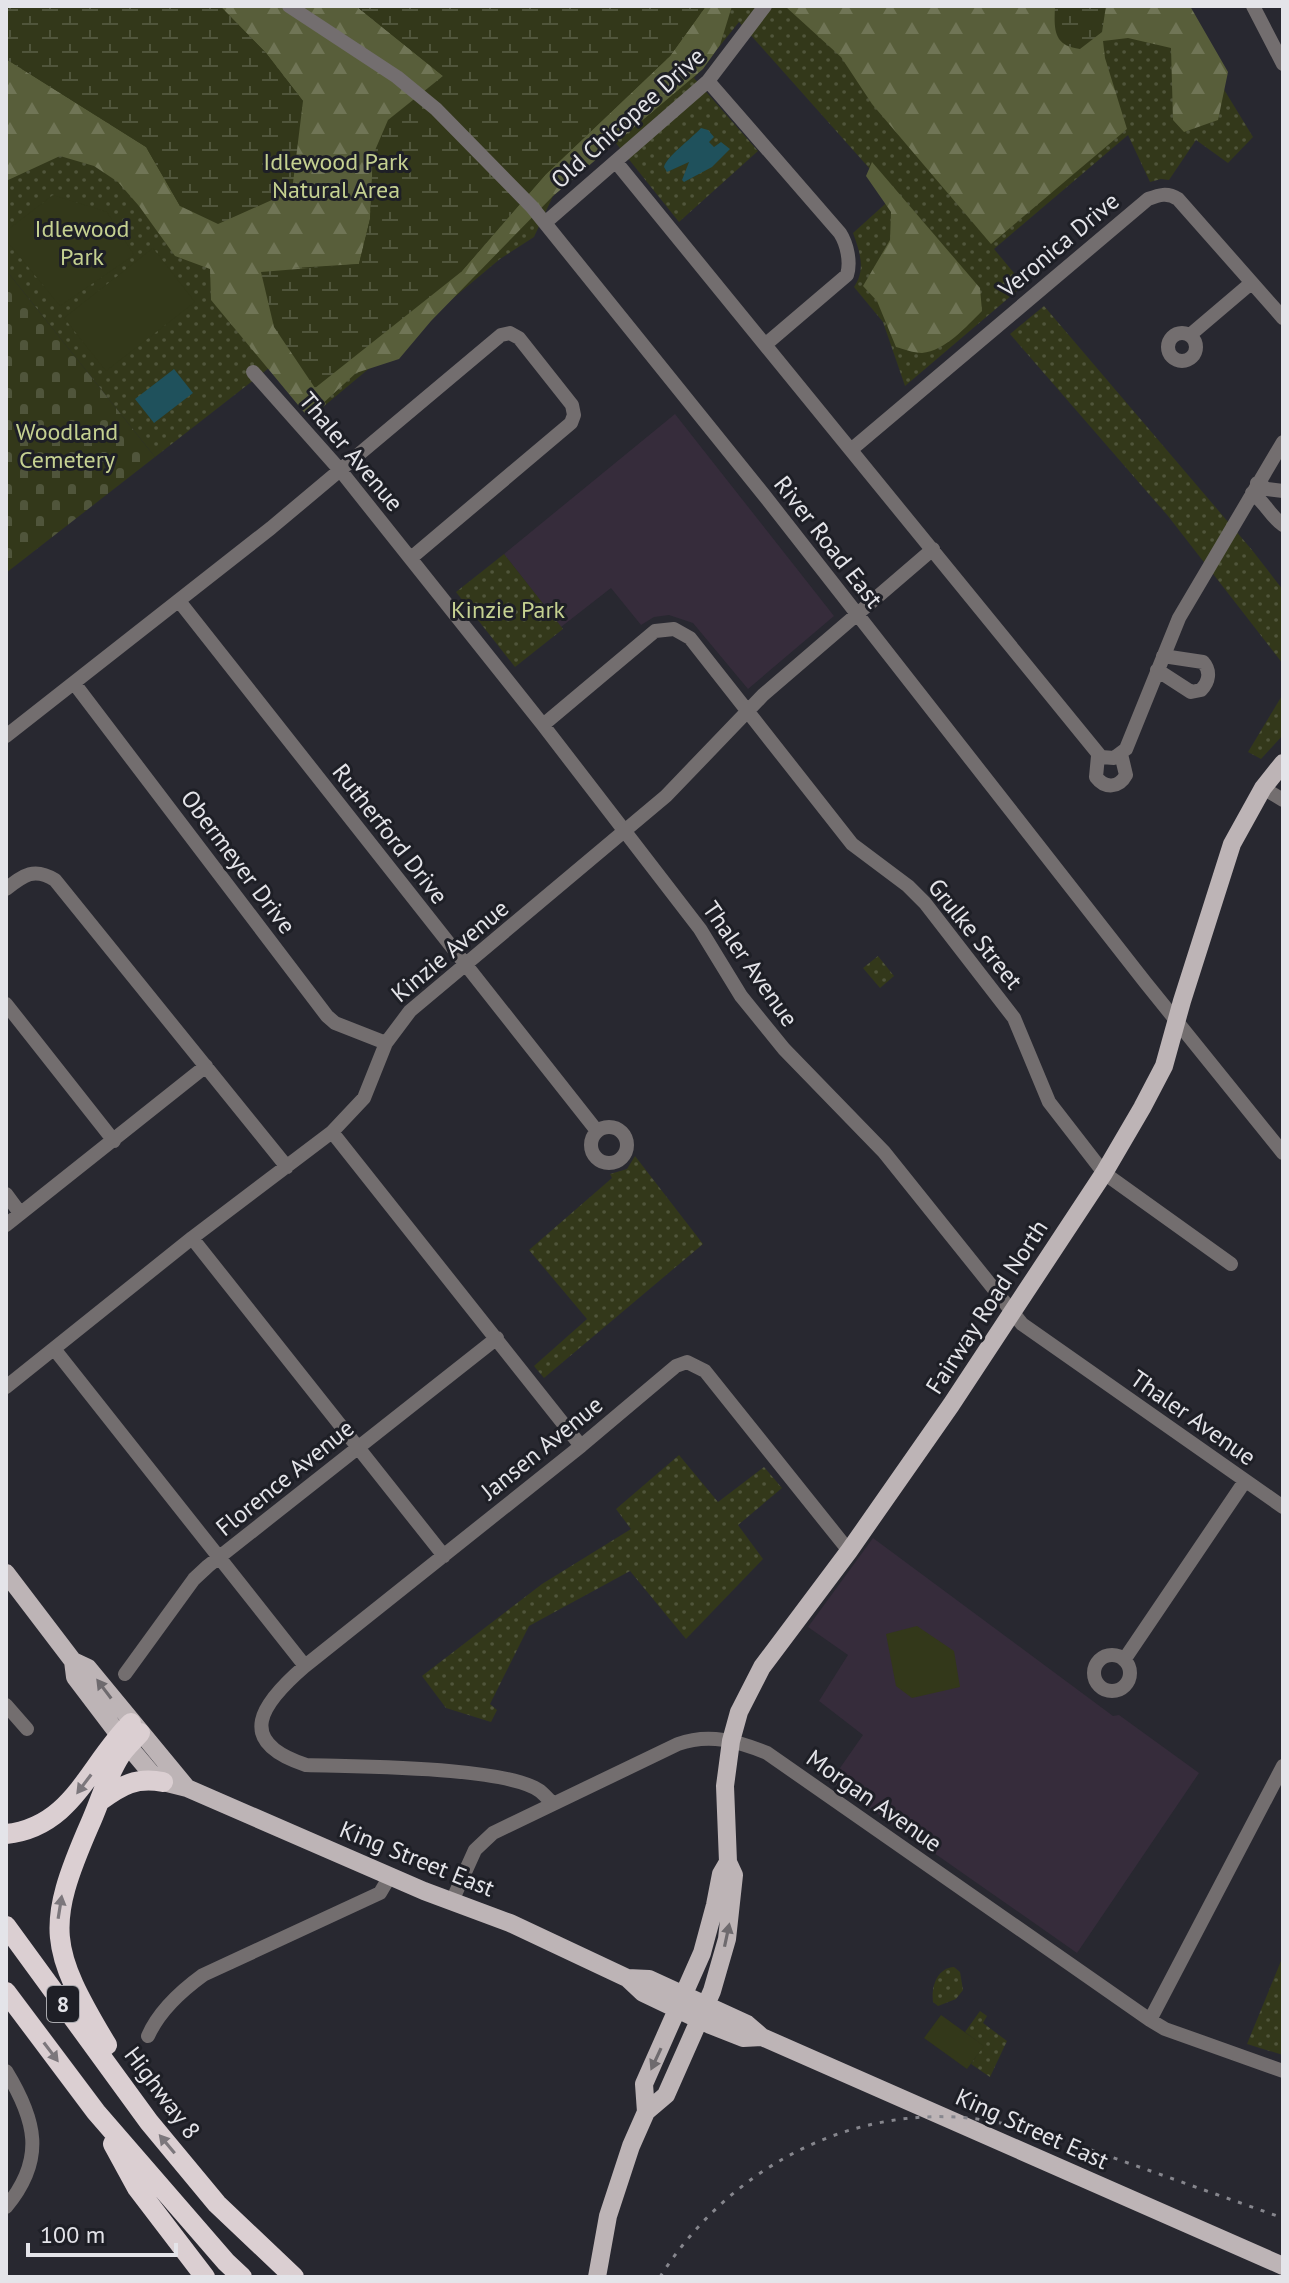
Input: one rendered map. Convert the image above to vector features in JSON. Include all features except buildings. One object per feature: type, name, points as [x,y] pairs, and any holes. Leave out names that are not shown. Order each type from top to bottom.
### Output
[{"type":"highway","points":[[120,2082],[107,2046],[64,1963],[58,1927],[65,1885],[129,1735]]},
{"type":"highway","points":[[6,1834],[40,1826],[55,1816],[129,1735]]},
{"type":"highway","points":[[100,1801],[121,1785],[134,1780],[163,1782]]},
{"type":"highway","name":"Highway 8","points":[[6,1926],[149,2122],[217,2204],[294,2277]]},
{"type":"highway","name":"8","points":[[6,1992],[96,2112],[242,2277]]},
{"type":"highway","points":[[96,2112],[137,2188],[205,2277]]},
{"type":"main road","name":"Fairway Road North","points":[[646,2112],[666,2095],[721,1964],[730,1922],[734,1875],[728,1862],[725,1786],[731,1741],[739,1712],[762,1667],[849,1551],[1104,1173],[1164,1066],[1232,844],[1263,788],[1283,763]]},
{"type":"main road","points":[[6,1573],[73,1661],[88,1668],[151,1773],[163,1782]]},
{"type":"main road","name":"King Street East","points":[[129,1735],[171,1766],[187,1788]]},
{"type":"main road","name":"King Street East","points":[[163,1782],[187,1788],[390,1876],[510,1923],[627,1978],[643,1993],[681,2003],[702,2013],[743,2038],[762,2037],[1283,2266]]},
{"type":"main road","name":"Fairway Road North","points":[[646,2112],[644,2084],[702,1953],[711,1926],[721,1874],[728,1862]]},
{"type":"main road","points":[[597,2277],[615,2192],[646,2112]]},
{"type":"street","name":"River Road East","points":[[289,6],[397,77],[436,109],[546,222],[1283,1153]]},
{"type":"street","name":"Old Chicopee Drive","points":[[546,222],[708,81],[765,6]]},
{"type":"street","points":[[1253,6],[1283,64]]},
{"type":"street","points":[[708,81],[764,143],[845,242],[849,261],[847,275],[765,345]]},
{"type":"street","points":[[616,162],[852,449],[1098,756],[1110,758],[1126,749],[1179,618],[1283,442]]},
{"type":"street","name":"Veronica Drive","points":[[852,449],[1138,208],[1159,195],[1171,195],[1178,199],[1283,318]]},
{"type":"street","points":[[1190,335],[1250,284]]},
{"type":"street","points":[[8,729],[74,683],[179,601],[501,335],[510,333],[519,338],[572,405],[574,415],[571,423],[411,558]]},
{"type":"street","name":"Thaler Avenue","points":[[253,372],[340,470],[543,725],[700,929],[741,996],[784,1049],[884,1152],[1028,1331],[1283,1507]]},
{"type":"street","points":[[1255,488],[1283,491]]},
{"type":"street","points":[[1255,488],[1283,525]]},
{"type":"street","name":"Kinzie Avenue","points":[[6,1387],[192,1238],[332,1132],[364,1098],[386,1043],[410,1011],[625,832],[688,776],[747,711],[933,549]]},
{"type":"street","name":"Rutherford Drive","points":[[179,601],[597,1131]]},
{"type":"street","name":"Grulke Street","points":[[543,725],[646,636],[664,629],[683,632],[852,844],[908,886],[925,903],[1005,1006],[1028,1044],[1049,1102],[1104,1173],[1231,1264]]},
{"type":"street","name":"Obermeyer Drive","points":[[74,683],[327,1016],[335,1023],[386,1043]]},
{"type":"street","points":[[1098,756],[1096,777],[1103,784],[1113,786],[1126,775],[1121,754]]},
{"type":"street","points":[[1263,788],[1283,800]]},
{"type":"street","points":[[6,889],[22,876],[43,873],[55,880],[287,1167]]},
{"type":"street","points":[[6,1004],[114,1141]]},
{"type":"street","points":[[6,1225],[206,1066]]},
{"type":"street","points":[[332,1132],[581,1446]]},
{"type":"street","points":[[6,1194],[20,1213]]},
{"type":"street","points":[[192,1238],[444,1556]]},
{"type":"street","name":"Florence Avenue","points":[[125,1674],[194,1579],[497,1338]]},
{"type":"street","points":[[55,1350],[305,1666]]},
{"type":"street","name":"Jansen Avenue","points":[[553,1804],[539,1790],[471,1773],[306,1765],[288,1759],[267,1744],[262,1734],[263,1715],[287,1682],[305,1666],[581,1446],[676,1366],[687,1362],[705,1371],[849,1551]]},
{"type":"street","points":[[1124,1660],[1245,1481]]},
{"type":"street","points":[[6,1705],[27,1729]]},
{"type":"street","name":"Morgan Avenue","points":[[452,1901],[475,1850],[493,1833],[693,1739],[705,1737],[731,1741],[767,1753],[1165,2029],[1283,2071]]},
{"type":"street","points":[[1150,2020],[1283,1766]]},
{"type":"street","points":[[148,2036],[161,2013],[203,1975],[380,1893],[390,1876]]},
{"type":"street","points":[[6,2071],[25,2102],[31,2122],[32,2143],[27,2175],[21,2189],[6,2207]]},
{"type":"shaded area","points":[[675,414],[834,616],[748,689],[693,623],[669,615],[654,617],[641,625],[611,588],[561,627],[504,554]]},
{"type":"shaded area","points":[[873,1538],[1113,1716],[1119,1715],[1199,1773],[1077,1953],[831,1781],[863,1735],[819,1701],[848,1655],[808,1627]]},
{"type":"green space","name":"Idlewood Park Natural Area","points":[[6,6],[1173,6],[1253,137],[1228,163],[1196,140],[1169,180],[1150,182],[1128,135],[994,249],[1024,285],[905,386],[883,322],[854,287],[861,267],[853,233],[894,196],[739,22],[694,78],[758,151],[679,222],[615,142],[553,196],[534,237],[500,259],[311,417],[269,368],[155,457],[6,270]]},
{"type":"green space","points":[[6,6],[220,6],[266,53],[303,101],[292,191],[218,224],[180,206],[146,147],[6,59]]},
{"type":"green space","points":[[220,6],[356,6],[443,76],[373,155],[370,219],[359,264],[294,268],[461,272],[546,174],[670,56],[706,6],[732,6],[720,45],[703,69],[553,196],[431,321],[399,359],[356,373],[308,417],[211,300],[210,269],[175,256],[118,182],[94,166],[60,156],[6,181],[6,59],[146,147],[180,206],[303,101],[266,53]]},
{"type":"green space","points":[[356,6],[706,6],[670,56],[546,174],[461,272],[315,388],[274,327],[261,272],[359,264],[370,219],[373,155],[388,120],[443,76]]},
{"type":"green space","points":[[1055,6],[1106,6],[1102,32],[1080,49],[1065,44],[1055,29]]},
{"type":"green space","points":[[1190,6],[1228,72],[1218,120],[1184,132],[1173,120],[1171,48],[1128,38],[1103,41],[1105,58],[1127,129],[991,244],[872,104],[841,57],[786,7]]},
{"type":"green space","points":[[872,162],[980,288],[982,311],[955,337],[931,351],[919,353],[896,347],[877,301],[863,286],[890,240],[891,212],[866,176]]},
{"type":"green space","name":"Idlewood Park","points":[[53,195],[107,212],[134,255],[60,306],[6,240],[6,231]]},
{"type":"green space","points":[[153,248],[195,302],[106,371],[64,318]]},
{"type":"green space","name":"Woodland Cemetery","points":[[6,270],[155,457],[6,573]]},
{"type":"green space","points":[[1044,306],[1283,590],[1283,664],[1168,516],[1010,334]]},
{"type":"green space","name":"Kinzie Park","points":[[504,554],[563,629],[515,667],[456,592]]},
{"type":"green space","points":[[1283,694],[1283,735],[1261,759],[1248,752]]},
{"type":"green space","points":[[878,956],[894,976],[880,988],[863,968]]},
{"type":"green space","points":[[635,1156],[703,1244],[544,1378],[534,1366],[587,1319],[529,1250],[612,1178],[610,1174],[627,1169]]},
{"type":"green space","points":[[679,1455],[718,1502],[764,1467],[782,1488],[738,1525],[763,1559],[686,1639],[630,1571],[529,1626],[490,1704],[497,1710],[491,1722],[446,1708],[422,1676],[542,1584],[631,1529],[616,1509]]},
{"type":"green space","points":[[917,1626],[954,1651],[960,1687],[912,1698],[896,1686],[886,1634]]},
{"type":"green space","points":[[1283,1956],[1283,2055],[1247,2044]]},
{"type":"green space","points":[[954,1967],[960,1972],[963,1990],[956,1999],[938,2006],[933,2002],[936,1979],[943,1971]]},
{"type":"green space","points":[[980,2011],[987,2016],[983,2023],[1007,2041],[990,2077],[971,2064],[983,2046],[965,2032]]},
{"type":"green space","points":[[941,2015],[984,2046],[967,2069],[924,2038]]},
{"type":"water","points":[[701,128],[714,137],[709,142],[714,147],[721,142],[730,149],[712,167],[684,182],[682,180],[689,162],[667,172],[664,167]]},
{"type":"water","points":[[174,369],[193,393],[154,423],[135,399]]},
{"type":"railway","points":[[660,2277],[686,2241],[716,2209],[750,2180],[826,2138],[868,2125],[911,2118],[968,2118],[1052,2136],[1283,2218]]}]
